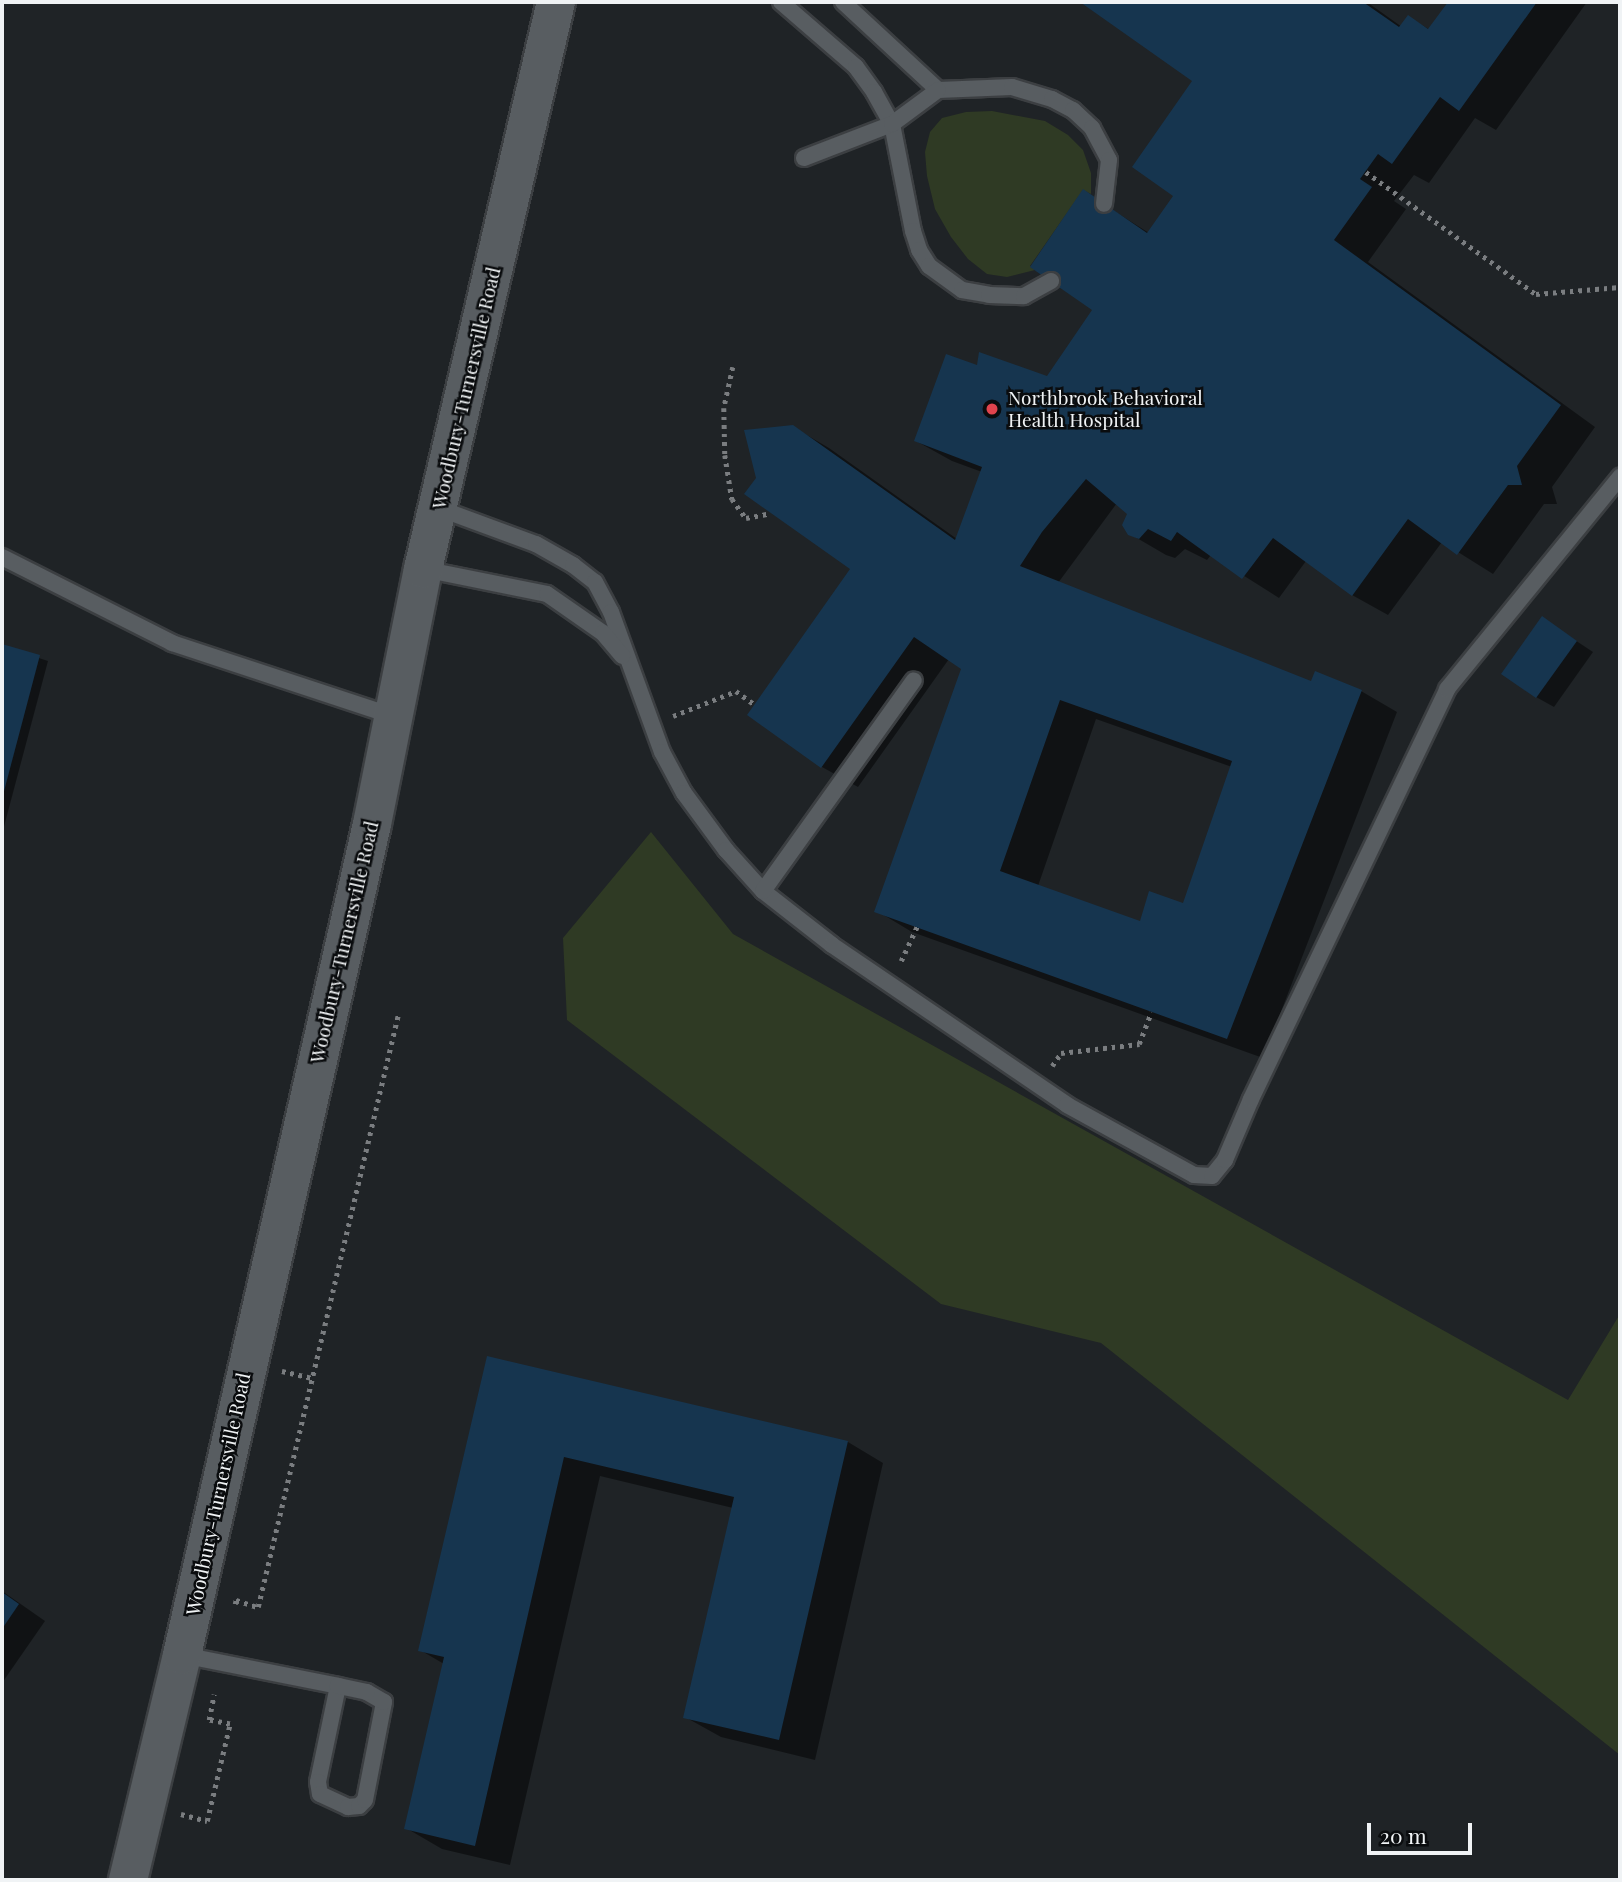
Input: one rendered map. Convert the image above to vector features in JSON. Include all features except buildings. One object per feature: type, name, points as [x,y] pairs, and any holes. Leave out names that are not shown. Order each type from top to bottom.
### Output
[{"type":"main road","name":"Woodbury-Turnersville Road","points":[[128,1880],[183,1655],[395,717],[423,569],[556,2]]},
{"type":"lane","points":[[781,2],[856,67],[892,124],[913,231],[919,250],[929,266],[962,290],[989,295],[1024,296],[1051,281]]},
{"type":"lane","points":[[843,2],[938,90]]},
{"type":"lane","points":[[804,158],[892,124],[938,90],[1012,87],[1052,99],[1073,110],[1092,128],[1109,160],[1104,204]]},
{"type":"lane","points":[[438,508],[501,529],[573,565],[595,582],[611,612],[662,752],[684,793],[726,850],[763,891],[832,945],[1068,1105],[1194,1175],[1212,1176],[1225,1160],[1251,1099],[1447,689],[1620,477]]},
{"type":"lane","points":[[2,557],[172,643],[395,717]]},
{"type":"lane","points":[[423,569],[547,594],[603,633],[627,661]]},
{"type":"lane","points":[[763,891],[914,680]]},
{"type":"lane","points":[[183,1655],[338,1686],[367,1692],[384,1702],[365,1800],[359,1806],[348,1807],[326,1800],[320,1794],[318,1782],[338,1686]]},
{"type":"path","points":[[1366,172],[1536,294],[1620,287]]},
{"type":"path","points":[[733,367],[724,408],[725,455],[732,499],[746,518],[771,513]]},
{"type":"path","points":[[652,724],[736,691],[754,704]]},
{"type":"path","points":[[890,985],[917,927]]},
{"type":"path","points":[[1038,1085],[1061,1053],[1139,1044],[1151,1012]]},
{"type":"path","points":[[233,1611],[236,1600],[258,1607],[398,1015]]},
{"type":"path","points":[[174,1812],[207,1821],[230,1724],[209,1720],[214,1694]]},
{"type":"green space","points":[[992,111],[1045,121],[1068,135],[1083,150],[1091,173],[1091,194],[1083,190],[1030,266],[1035,270],[1007,277],[987,274],[968,259],[935,209],[927,176],[925,152],[930,132],[942,118],[966,112]]},
{"type":"green space","points":[[651,832],[733,934],[1568,1400],[1620,1314],[1620,1755],[1101,1343],[941,1304],[567,1020],[563,938]]},
{"type":"place","name":"Northbrook Behavioral Health Hospital","points":[[992,409]]}]
